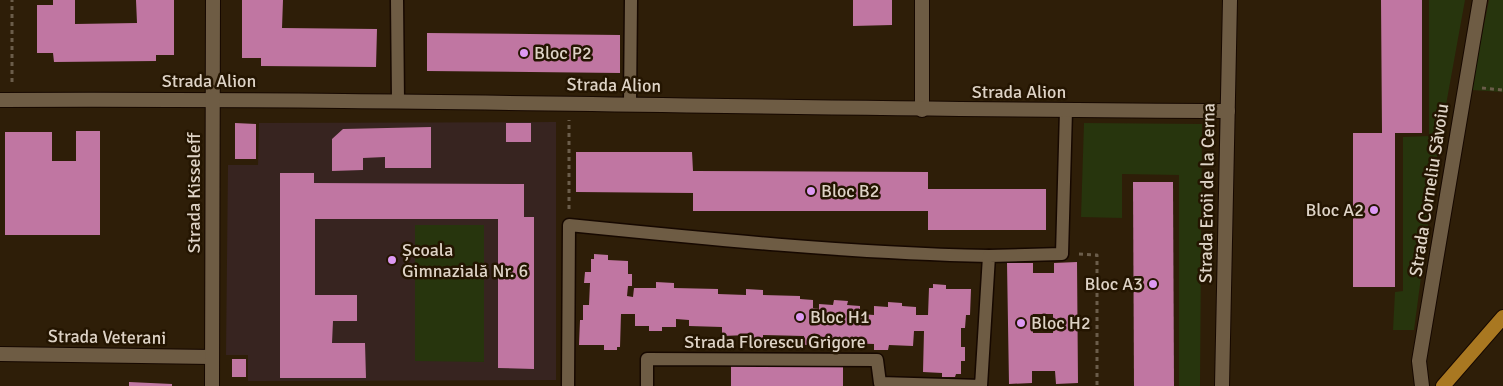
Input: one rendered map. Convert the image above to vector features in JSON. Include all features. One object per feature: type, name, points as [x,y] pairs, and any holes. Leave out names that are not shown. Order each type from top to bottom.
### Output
[{"type":"main road","points":[[1443,386],[1503,317]]},
{"type":"street","name":"Strada Kisseleff","points":[[212,386],[213,0]]},
{"type":"street","points":[[922,0],[922,110]]},
{"type":"street","name":"Strada Eroii de la Cerna","points":[[1222,386],[1230,0]]},
{"type":"street","name":"Strada Corneliu Săvoiu","points":[[1422,386],[1419,362],[1437,288],[1480,0]]},
{"type":"street","name":"Strada Alion","points":[[6,100],[569,102],[922,110],[1228,110]]},
{"type":"street","name":"Strada Veterani","points":[[0,354],[212,358]]},
{"type":"lane","points":[[397,0],[398,101]]},
{"type":"lane","points":[[630,104],[631,0]]},
{"type":"lane","points":[[568,386],[568,224],[690,237],[917,254],[989,256],[1062,254],[1066,110]]},
{"type":"lane","name":"Strada Florescu Grigore","points":[[647,386],[647,359],[877,360],[880,383],[981,386],[989,256]]},
{"type":"path","points":[[6,100],[12,0]]},
{"type":"path","points":[[568,224],[569,102]]},
{"type":"path","points":[[1062,254],[1097,255],[1097,386]]},
{"type":"shaded area","name":"Școala Gimnazială Nr. 6","points":[[556,122],[556,380],[248,381],[248,355],[226,355],[228,165],[258,165],[259,123]]},
{"type":"green space","points":[[1429,0],[1465,0],[1438,149],[1414,330],[1393,330],[1395,292],[1403,291],[1403,137],[1429,136]]},
{"type":"green space","points":[[1489,0],[1503,0],[1503,92],[1471,90]]},
{"type":"green space","points":[[1084,123],[1202,124],[1200,386],[1179,386],[1179,175],[1122,174],[1122,218],[1081,217]]},
{"type":"green space","points":[[415,225],[484,225],[484,362],[415,361]]},
{"type":"building","points":[[53,0],[75,0],[75,24],[137,23],[136,0],[174,0],[174,55],[156,55],[156,61],[54,62],[53,53],[37,53],[37,5],[53,5]]},
{"type":"building","points":[[242,0],[283,0],[282,28],[377,29],[376,67],[261,66],[261,58],[242,58]]},
{"type":"building","points":[[853,0],[892,0],[892,25],[853,26]]},
{"type":"building","name":"Bloc A2","points":[[1381,0],[1422,0],[1422,133],[1395,133],[1395,287],[1353,287],[1353,133],[1382,133]]},
{"type":"building","name":"Bloc P2","points":[[427,33],[620,35],[620,73],[427,71]]},
{"type":"building","points":[[235,123],[256,124],[256,159],[235,159]]},
{"type":"building","points":[[506,123],[531,123],[531,142],[506,142]]},
{"type":"building","points":[[431,127],[431,168],[385,168],[385,157],[363,158],[363,170],[332,171],[332,139],[343,129]]},
{"type":"building","points":[[76,131],[100,131],[100,235],[5,235],[5,132],[52,132],[52,161],[76,161]]},
{"type":"building","name":"Bloc B2","points":[[576,152],[692,152],[693,171],[928,172],[928,189],[1046,189],[1046,230],[928,230],[928,211],[693,211],[693,193],[576,192]]},
{"type":"building","points":[[280,173],[314,173],[314,183],[524,184],[524,217],[534,217],[534,369],[498,368],[498,219],[315,219],[315,295],[357,295],[357,321],[333,321],[332,343],[365,343],[366,378],[280,378]]},
{"type":"building","name":"Bloc A3","points":[[1133,182],[1173,182],[1174,386],[1134,386]]},
{"type":"building","name":"Bloc H1","points":[[594,254],[608,255],[608,260],[628,261],[628,274],[632,274],[632,286],[628,286],[627,296],[633,297],[634,288],[656,288],[656,282],[674,283],[674,288],[718,289],[718,294],[746,295],[746,289],[763,290],[763,295],[800,296],[800,299],[813,300],[813,308],[819,309],[819,304],[833,305],[834,300],[848,301],[847,305],[860,306],[860,314],[874,315],[874,306],[888,307],[888,302],[902,303],[902,306],[916,307],[916,315],[928,315],[929,288],[933,288],[933,284],[946,285],[946,289],[971,289],[970,315],[966,315],[965,328],[961,328],[961,347],[965,347],[965,361],[961,361],[961,374],[956,374],[955,377],[942,377],[942,373],[923,372],[924,331],[914,331],[913,346],[889,345],[888,350],[874,350],[874,344],[845,343],[845,348],[832,347],[833,343],[804,345],[804,336],[763,335],[763,340],[748,339],[748,335],[722,336],[722,327],[689,326],[689,320],[676,319],[676,327],[662,327],[662,331],[649,331],[649,326],[635,326],[635,314],[621,314],[620,347],[617,347],[617,350],[604,350],[604,345],[579,345],[583,305],[589,305],[590,283],[584,283],[585,272],[591,272],[591,259],[594,259]]},
{"type":"building","name":"Bloc H2","points":[[1077,262],[1078,383],[1056,384],[1055,371],[1032,371],[1032,383],[1009,384],[1007,263],[1033,263],[1033,273],[1054,273],[1054,263]],"holes":[[[1033,314],[1053,314],[1053,333],[1033,333]]]},
{"type":"building","points":[[232,359],[246,359],[246,377],[232,377]]},
{"type":"building","points":[[731,362],[843,362],[843,386],[731,386]]},
{"type":"building","points":[[129,382],[172,384],[172,386],[129,386]]},
{"type":"place","name":"Bloc P2","points":[[524,53]]},
{"type":"place","name":"Bloc B2","points":[[811,191]]},
{"type":"place","name":"Bloc A2","points":[[1374,210]]},
{"type":"place","name":"Școala Gimnazială Nr. 6","points":[[392,260]]},
{"type":"place","name":"Bloc A3","points":[[1153,284]]},
{"type":"place","name":"Bloc H1","points":[[800,317]]},
{"type":"place","name":"Bloc H2","points":[[1021,323]]}]
